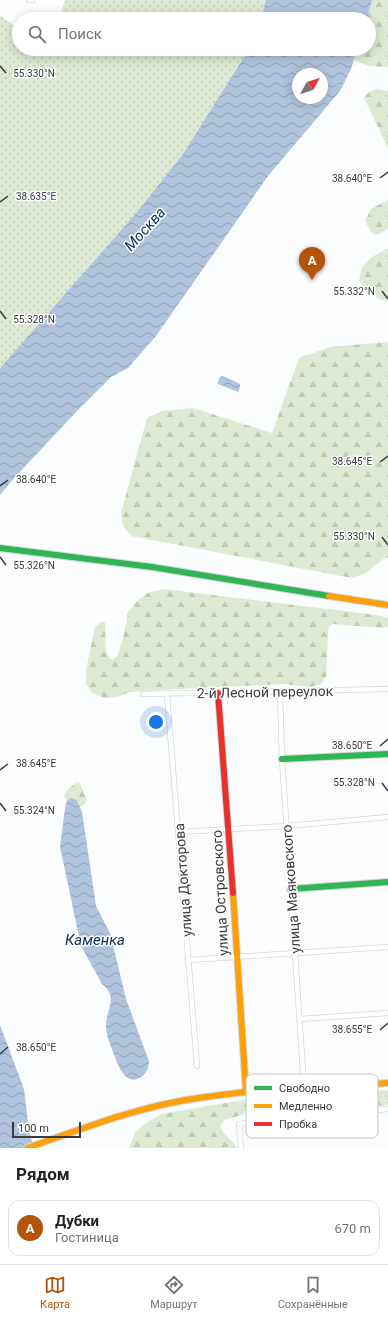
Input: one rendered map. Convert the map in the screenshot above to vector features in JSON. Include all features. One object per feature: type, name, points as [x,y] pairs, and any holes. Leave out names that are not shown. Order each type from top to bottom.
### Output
[{"type":"main road","points":[[0,548],[152,567],[388,605]]},
{"type":"main road","name":"улица Островского","points":[[218,693],[229,829],[236,957],[246,1092]]},
{"type":"main road","points":[[282,759],[388,754]]},
{"type":"main road","points":[[290,889],[388,882]]},
{"type":"main road","points":[[378,1083],[388,1083]]},
{"type":"main road","points":[[27,1148],[154,1107],[184,1100],[246,1092]]},
{"type":"street","name":"2-й Лесной переулок","points":[[143,694],[388,689]]},
{"type":"street","name":"улица Маяковского","points":[[280,692],[282,759],[303,1074]]},
{"type":"street","name":"улица Докторова","points":[[168,694],[197,1066]]},
{"type":"street","points":[[179,832],[287,826],[388,817]]},
{"type":"street","points":[[188,960],[388,947]]},
{"type":"street","points":[[300,1019],[388,1013]]},
{"type":"street","points":[[378,1110],[388,1109]]},
{"type":"street","points":[[241,1148],[239,1124],[246,1123]]},
{"type":"green space","points":[[65,0],[266,0],[263,12],[61,12]]},
{"type":"green space","points":[[372,0],[388,0],[388,67],[369,66],[354,60],[355,56],[376,56],[376,12],[369,12]]},
{"type":"green space","points":[[0,16],[12,24],[12,56],[245,56],[183,154],[137,212],[0,368]]},
{"type":"green space","points":[[376,89],[388,91],[388,148],[364,98],[369,92]]},
{"type":"green space","points":[[388,200],[388,228],[377,235],[371,232],[365,221],[371,209]]},
{"type":"green space","points":[[388,249],[388,300],[386,301],[378,299],[359,281],[362,267],[372,257]]},
{"type":"green space","points":[[388,342],[388,558],[383,559],[366,573],[352,578],[131,536],[123,526],[121,513],[147,418],[162,411],[193,408],[272,433],[299,358],[330,347]]},
{"type":"green space","points":[[164,589],[377,615],[388,618],[388,627],[383,628],[333,624],[329,627],[326,677],[321,684],[310,687],[284,684],[158,690],[130,692],[117,697],[105,698],[92,693],[86,684],[86,670],[95,627],[101,622],[105,622],[106,649],[109,658],[112,660],[117,657],[123,639],[128,612],[138,600],[148,593]]},
{"type":"green space","points":[[78,782],[87,800],[86,803],[80,807],[77,800],[71,798],[67,800],[64,797],[67,790]]},
{"type":"green space","points":[[388,1090],[388,1105],[378,1106],[378,1091]]},
{"type":"green space","points":[[246,1100],[246,1111],[242,1115],[224,1120],[220,1126],[223,1132],[237,1148],[129,1148],[136,1131],[161,1114]]},
{"type":"water","points":[[266,0],[372,0],[369,12],[263,12]]},
{"type":"water","name":"Москва","points":[[245,56],[355,56],[351,69],[340,91],[268,176],[156,336],[128,368],[111,377],[77,411],[0,495],[0,368],[137,212],[183,154]]},
{"type":"water","points":[[223,376],[240,384],[238,392],[218,384],[220,377]]},
{"type":"water","name":"Каменка","points":[[71,798],[77,800],[82,812],[96,906],[110,933],[126,999],[149,1061],[146,1072],[135,1080],[125,1076],[115,1058],[106,1029],[111,999],[110,994],[102,984],[81,946],[60,847],[65,808],[67,800]]},
{"type":"water","points":[[0,1025],[24,1089],[29,1131],[34,1148],[0,1148]]},
{"type":"traffic: fast","points":[[0,548],[152,567],[329,596]]},
{"type":"traffic: fast","points":[[282,759],[388,754]]},
{"type":"traffic: fast","points":[[290,889],[388,882]]},
{"type":"traffic: slow","points":[[329,596],[388,605]]},
{"type":"traffic: slow","points":[[233,893],[246,1092]]},
{"type":"traffic: slow","points":[[378,1084],[388,1083]]},
{"type":"traffic: slow","points":[[27,1148],[126,1114],[186,1100],[246,1093]]},
{"type":"traffic: jam","points":[[218,693],[233,893]]},
{"type":"place","name":"Дубки","points":[[312,280]]}]
